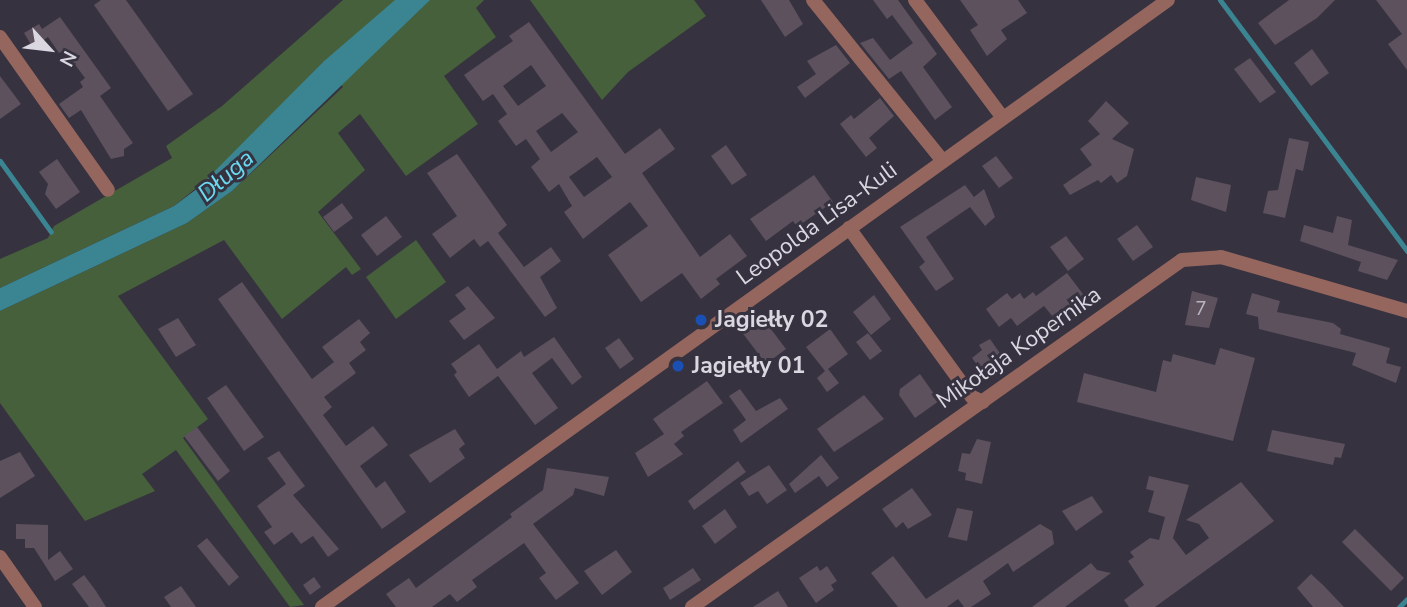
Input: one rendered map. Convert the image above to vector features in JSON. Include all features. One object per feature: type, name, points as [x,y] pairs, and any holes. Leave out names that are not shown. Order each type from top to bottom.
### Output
[{"type":"street","points":[[813,0],[943,161]]},
{"type":"street","points":[[915,0],[1003,118]]},
{"type":"street","name":"Leopolda Lisa-Kuli","points":[[322,607],[1168,0]]},
{"type":"street","points":[[0,37],[108,190]]},
{"type":"street","points":[[849,228],[972,397],[982,402]]},
{"type":"street","name":"Mikołaja Kopernika","points":[[692,607],[1168,270],[1200,256],[1221,257],[1407,311]]},
{"type":"street","points":[[0,556],[35,607]]},
{"type":"green space","points":[[343,0],[484,0],[476,8],[496,37],[444,76],[478,124],[406,176],[360,114],[338,133],[365,170],[318,212],[361,269],[352,275],[346,267],[282,319],[224,240],[118,296],[208,419],[183,438],[304,605],[290,607],[176,450],[142,474],[155,491],[85,521],[0,403],[0,311],[187,223],[232,191],[343,87],[323,62],[217,171],[174,206],[0,288],[0,259],[48,238],[54,226],[172,158],[166,146],[222,106]]},
{"type":"green space","points":[[530,0],[694,0],[706,16],[628,72],[602,100]]},
{"type":"green space","points":[[416,240],[446,282],[396,319],[366,277]]},
{"type":"water","name":"Długa","points":[[395,0],[430,0],[232,191],[187,223],[0,311],[0,288],[174,206],[198,188],[323,62]]},
{"type":"building","points":[[101,0],[126,0],[193,94],[168,111],[94,5]]},
{"type":"building","points":[[761,0],[789,0],[803,24],[785,37]]},
{"type":"building","points":[[873,0],[898,0],[937,54],[923,67],[952,107],[935,120],[901,71],[889,79],[860,43],[873,38],[890,60],[913,43],[892,15],[887,19]]},
{"type":"building","points":[[960,0],[1018,0],[1027,13],[1001,30],[1007,39],[987,56],[970,30],[978,25]]},
{"type":"building","points":[[1289,0],[1335,0],[1317,18],[1275,45],[1258,23]]},
{"type":"building","points":[[1376,0],[1407,0],[1407,70],[1388,44],[1402,34]]},
{"type":"building","points":[[60,17],[111,88],[100,96],[133,143],[124,149],[124,156],[111,159],[81,110],[69,118],[59,104],[83,87],[80,82],[85,78],[64,50],[59,53],[48,37],[33,48],[24,33],[39,24],[42,29]]},
{"type":"building","points":[[529,22],[625,154],[660,128],[675,149],[642,173],[700,257],[730,234],[747,256],[716,279],[720,284],[701,299],[682,273],[641,302],[608,255],[648,226],[630,202],[583,239],[564,212],[572,206],[559,184],[549,192],[531,167],[540,159],[526,139],[516,146],[498,121],[507,114],[493,94],[483,101],[464,75],[513,41],[509,36]],"holes":[[[531,65],[546,86],[518,106],[503,86]],[[562,113],[578,132],[551,152],[536,131]],[[597,157],[612,177],[584,197],[569,177]]]},
{"type":"building","points":[[836,45],[850,63],[805,98],[797,87],[816,74],[807,61]]},
{"type":"building","points":[[1312,49],[1329,73],[1311,86],[1294,63]]},
{"type":"building","points":[[1250,58],[1276,92],[1260,103],[1234,69]]},
{"type":"building","points":[[0,76],[21,104],[0,119]]},
{"type":"building","points":[[880,98],[894,116],[869,138],[877,148],[866,157],[840,124],[851,115],[854,119]]},
{"type":"building","points":[[1106,101],[1129,123],[1112,139],[1134,149],[1127,176],[1117,183],[1111,175],[1101,183],[1098,180],[1070,195],[1063,185],[1092,165],[1080,149],[1100,134],[1088,121]]},
{"type":"building","points":[[1289,138],[1309,142],[1303,171],[1296,169],[1285,218],[1263,213],[1268,191],[1278,190]]},
{"type":"building","points":[[726,145],[747,175],[732,185],[711,156]]},
{"type":"building","points":[[457,154],[507,225],[498,233],[524,267],[551,247],[561,261],[540,277],[557,308],[545,317],[488,241],[480,247],[474,239],[450,258],[432,234],[457,216],[427,173]]},
{"type":"building","points":[[996,156],[1013,178],[999,188],[982,166]]},
{"type":"building","points":[[57,159],[80,192],[56,209],[45,194],[48,184],[39,172]]},
{"type":"building","points":[[814,175],[833,202],[797,227],[793,221],[766,241],[750,219]]},
{"type":"building","points":[[1196,177],[1231,185],[1226,212],[1191,200]]},
{"type":"building","points":[[965,185],[974,197],[984,189],[995,217],[985,226],[970,207],[926,237],[954,279],[936,291],[919,267],[925,262],[900,227]]},
{"type":"building","points":[[342,203],[353,218],[334,232],[323,217]]},
{"type":"building","points":[[386,216],[402,237],[377,256],[361,235]]},
{"type":"building","points":[[1337,216],[1352,220],[1348,245],[1398,260],[1387,280],[1358,271],[1361,262],[1300,241],[1304,225],[1333,233]]},
{"type":"building","points":[[1137,225],[1153,247],[1133,261],[1117,239]]},
{"type":"building","points":[[1066,236],[1084,259],[1068,271],[1050,247]]},
{"type":"building","points":[[1067,273],[1086,298],[1064,315],[1061,311],[1053,317],[1044,306],[1017,326],[1011,318],[999,327],[986,309],[1007,293],[1012,299],[1020,293],[1024,299],[1033,292],[1036,296]]},
{"type":"building","points":[[242,282],[312,379],[334,362],[322,347],[359,319],[370,333],[360,342],[366,350],[349,363],[356,373],[324,397],[332,407],[323,415],[346,446],[373,426],[388,445],[360,466],[376,488],[385,481],[406,512],[382,529],[218,299]]},
{"type":"building","points":[[468,286],[495,318],[464,340],[449,321],[466,309],[455,295]]},
{"type":"building","points":[[1192,291],[1218,298],[1209,328],[1185,325]]},
{"type":"building","points":[[1252,293],[1280,301],[1277,312],[1333,323],[1341,329],[1340,334],[1390,348],[1386,363],[1401,367],[1396,383],[1352,365],[1356,353],[1259,329],[1258,317],[1246,314]]},
{"type":"building","points":[[874,295],[891,319],[871,335],[853,312]]},
{"type":"building","points":[[761,316],[786,349],[766,364],[741,331]]},
{"type":"building","points":[[178,318],[196,345],[176,357],[158,329]]},
{"type":"building","points":[[830,329],[848,354],[828,369],[839,383],[827,392],[817,378],[825,371],[806,347]]},
{"type":"building","points":[[868,333],[882,351],[870,360],[856,342]]},
{"type":"building","points":[[554,337],[582,377],[572,385],[552,358],[532,373],[558,408],[535,425],[498,376],[469,397],[454,375],[457,372],[451,364],[479,344],[497,369],[521,351],[524,357]]},
{"type":"building","points":[[619,338],[634,359],[620,369],[605,348]]},
{"type":"building","points":[[990,339],[1004,359],[984,374],[972,358],[982,350],[979,345]]},
{"type":"building","points":[[1220,348],[1255,358],[1233,441],[1077,402],[1084,373],[1156,392],[1163,360],[1171,362],[1173,354],[1215,365]]},
{"type":"building","points":[[920,374],[939,401],[915,418],[899,395],[900,389]]},
{"type":"building","points":[[707,381],[723,403],[681,432],[684,436],[674,444],[683,454],[648,477],[635,453],[664,434],[653,419]]},
{"type":"building","points":[[226,385],[264,437],[244,451],[207,398]]},
{"type":"building","points":[[740,389],[756,411],[780,398],[788,409],[741,443],[733,430],[746,420],[729,396]]},
{"type":"building","points":[[864,395],[884,419],[834,452],[817,429]]},
{"type":"building","points":[[197,427],[230,471],[218,481],[184,436]]},
{"type":"building","points":[[455,429],[465,444],[459,449],[465,458],[430,483],[409,455]]},
{"type":"building","points":[[1272,430],[1345,444],[1341,458],[1335,457],[1333,465],[1267,451]]},
{"type":"building","points":[[977,439],[991,442],[982,484],[965,480],[966,473],[958,471],[962,453],[970,454]]},
{"type":"building","points":[[279,451],[305,486],[293,495],[339,549],[328,557],[313,536],[301,544],[292,532],[274,545],[264,532],[272,527],[257,506],[286,484],[267,458]]},
{"type":"building","points":[[20,452],[35,476],[0,498],[0,461]]},
{"type":"building","points":[[821,455],[839,478],[827,487],[819,476],[795,493],[789,484]]},
{"type":"building","points":[[738,461],[746,472],[694,510],[688,501]]},
{"type":"building","points":[[769,465],[787,490],[767,504],[758,491],[749,496],[740,483]]},
{"type":"building","points":[[547,468],[609,477],[604,496],[575,488],[573,495],[533,524],[579,583],[556,600],[539,578],[546,573],[524,543],[472,580],[477,587],[457,602],[450,594],[432,607],[396,607],[386,594],[409,578],[416,588],[512,517],[510,514],[543,490]]},
{"type":"building","points":[[1149,476],[1189,485],[1173,538],[1186,555],[1209,538],[1199,524],[1186,520],[1241,482],[1274,521],[1155,607],[1129,607],[1124,600],[1144,585],[1128,561],[1134,557],[1130,552],[1150,538],[1159,540],[1165,517],[1148,512],[1154,491],[1146,489]]},
{"type":"building","points":[[912,488],[932,515],[908,529],[903,522],[896,528],[882,509]]},
{"type":"building","points":[[1092,496],[1103,512],[1076,531],[1062,511]]},
{"type":"building","points":[[957,508],[973,511],[967,541],[948,537]]},
{"type":"building","points":[[725,509],[737,527],[715,544],[702,526]]},
{"type":"building","points":[[16,524],[48,525],[48,560],[60,551],[73,569],[55,581],[34,548],[25,548],[25,539],[16,539]]},
{"type":"building","points":[[1040,524],[1052,531],[1054,544],[1013,572],[1008,563],[983,581],[991,594],[971,607],[964,607],[958,599],[947,607],[898,607],[871,573],[893,556],[926,599]]},
{"type":"building","points":[[1355,529],[1404,578],[1391,591],[1342,542]]},
{"type":"building","points":[[207,538],[239,577],[229,586],[197,546]]},
{"type":"building","points":[[616,550],[632,572],[602,595],[584,571]]},
{"type":"building","points":[[1091,563],[1097,570],[1111,573],[1065,607],[1032,607]]},
{"type":"building","points":[[817,566],[820,571],[827,566],[837,581],[831,585],[834,590],[816,603],[799,578]]},
{"type":"building","points":[[693,568],[701,580],[670,600],[663,588]]},
{"type":"building","points":[[1311,574],[1344,607],[1313,607],[1297,588]]},
{"type":"building","points":[[84,575],[106,607],[89,607],[72,584]]},
{"type":"building","points":[[314,577],[321,587],[310,595],[303,585]]},
{"type":"building","points":[[181,586],[196,607],[171,607],[164,597]]},
{"type":"building","points":[[778,591],[788,607],[753,607]]},
{"type":"waterway","points":[[1220,0],[1407,251]]},
{"type":"waterway","points":[[0,161],[51,232]]},
{"type":"waterway","points":[[1399,607],[1407,599]]},
{"type":"place","name":"Jagiełły 02","points":[[701,320]]},
{"type":"place","name":"Jagiełły 01","points":[[678,366]]}]
